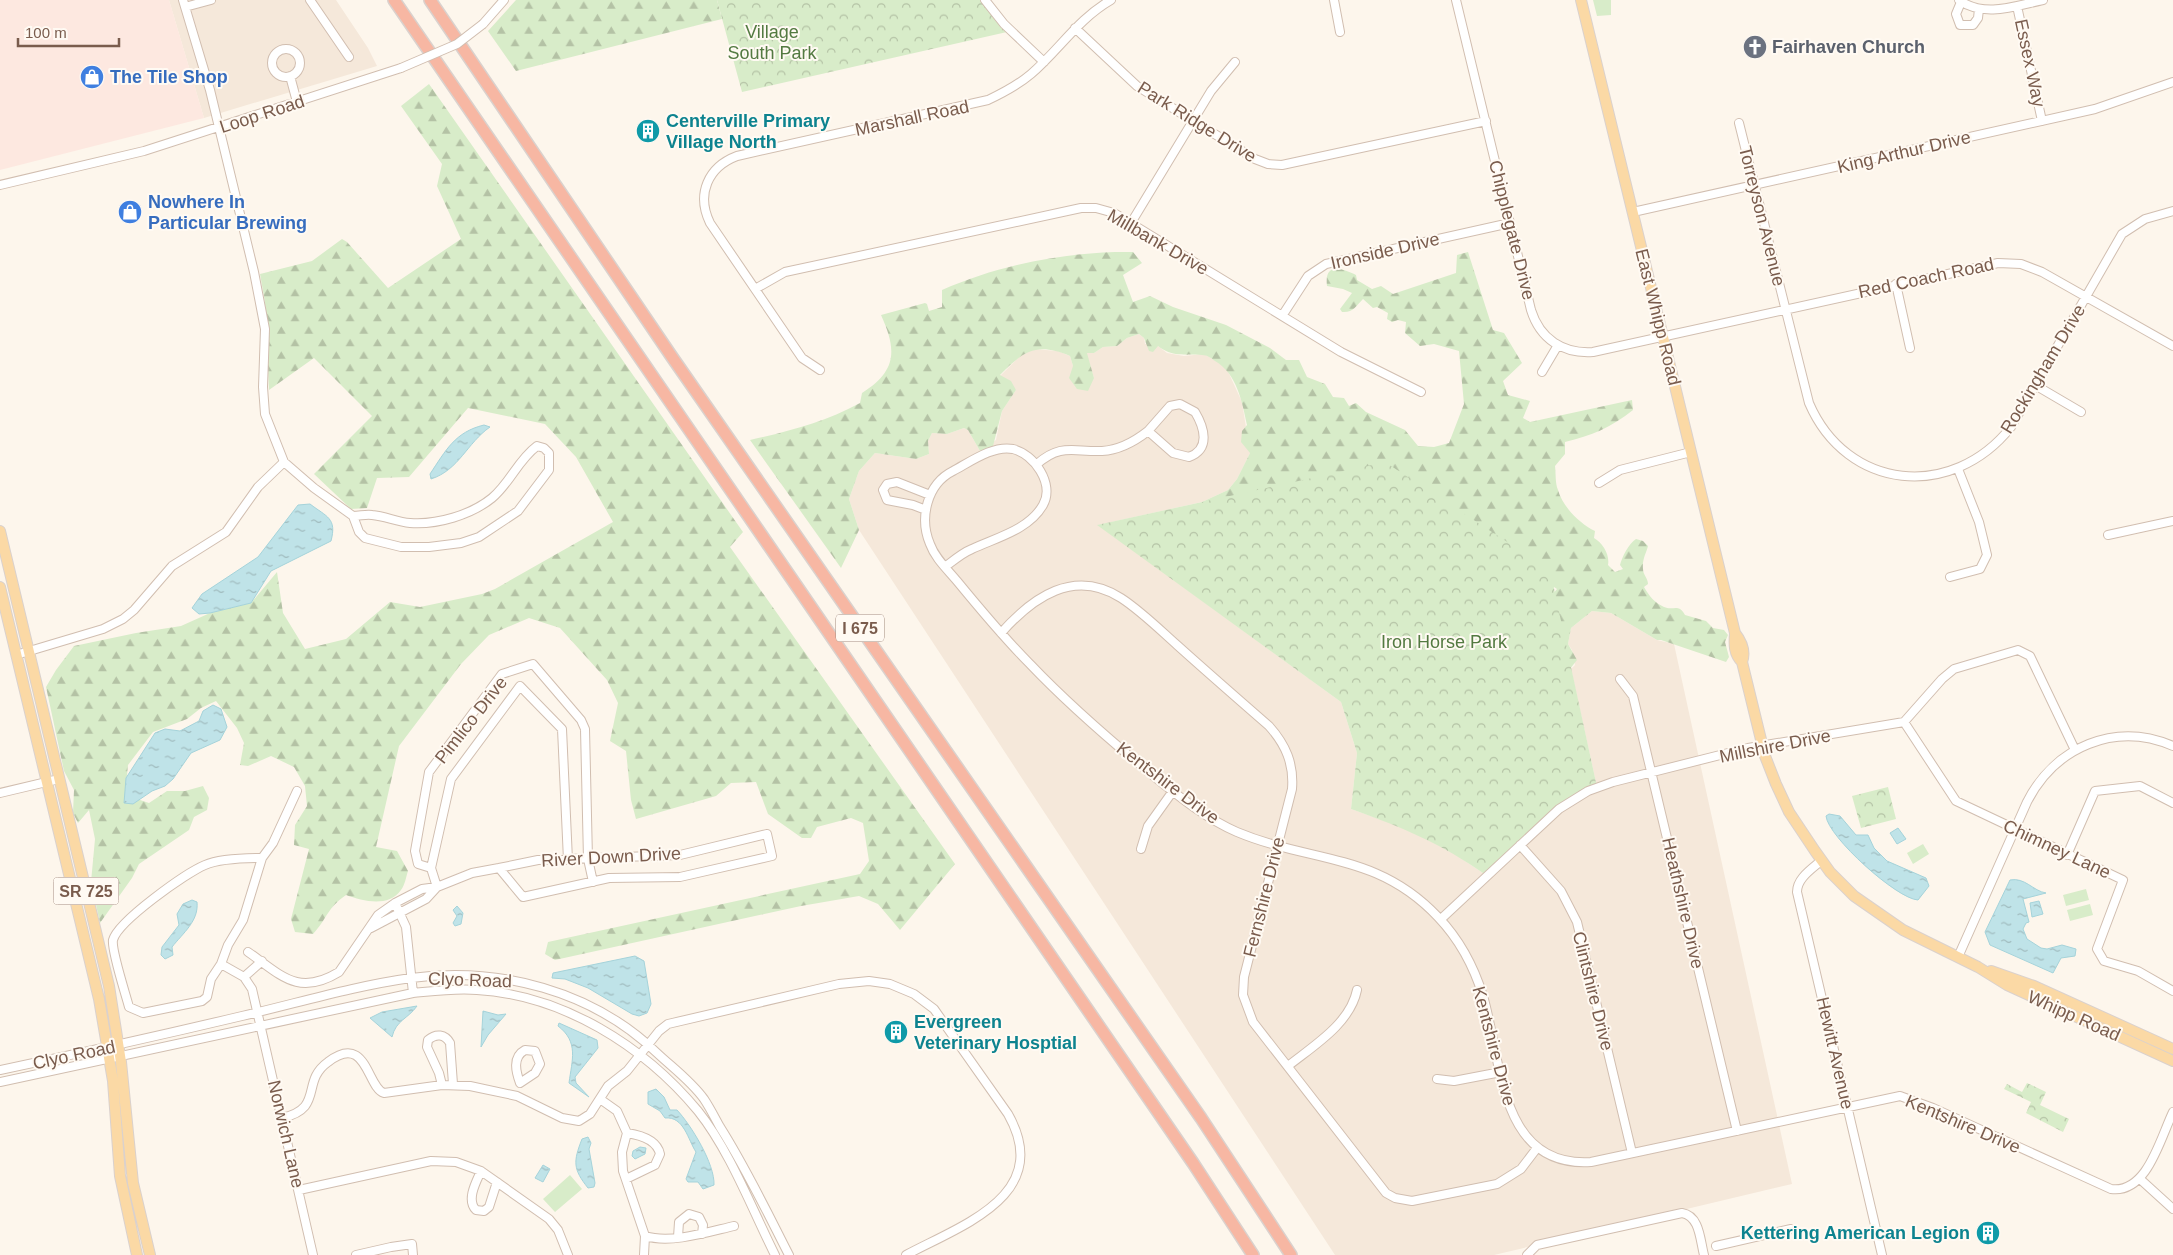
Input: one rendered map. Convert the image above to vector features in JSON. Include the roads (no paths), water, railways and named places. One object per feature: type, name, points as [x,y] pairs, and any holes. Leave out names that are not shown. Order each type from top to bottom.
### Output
[{"type":"highway","name":"I 675","points":[[394,0],[1188,1154],[1253,1255]]},
{"type":"highway","name":"I 675","points":[[430,0],[672,357],[1201,1118],[1291,1255]]},
{"type":"main road","name":"East Whipp Road","points":[[1581,0],[1735,633],[1744,649],[1745,655],[1742,662],[1762,746],[1769,770],[1789,812],[1822,860]]},
{"type":"main road","name":"SR 725","points":[[0,532],[109,986],[119,1045],[115,1058],[120,1176],[137,1255]]},
{"type":"main road","name":"SR 725","points":[[0,587],[108,1048],[115,1058],[133,1182],[150,1255]]},
{"type":"main road","name":"Whipp Road","points":[[1822,860],[1840,882],[1870,908],[1903,930],[1978,967],[2029,996],[2173,1061]]},
{"type":"main road","points":[[75,902],[88,898]]},
{"type":"main road","name":"Whipp Road","points":[[1978,967],[2034,986],[2173,1049]]},
{"type":"street","points":[[210,0],[184,4],[210,90],[218,128],[232,175],[263,315],[266,348],[263,397],[265,414],[273,439],[284,462],[314,488],[354,516],[359,532],[365,538],[401,547],[429,548],[462,543],[479,537],[518,512],[549,470],[549,453],[544,448],[537,446],[527,454],[508,482],[492,498],[458,516],[434,522],[410,523],[371,514],[354,516]]},
{"type":"street","points":[[310,0],[349,57]]},
{"type":"street","name":"Loop Road","points":[[0,186],[126,156],[401,68],[457,44],[484,24],[504,0]]},
{"type":"street","points":[[986,0],[1004,24],[1044,62]]},
{"type":"street","name":"Marshall Road","points":[[820,370],[802,358],[710,223],[704,209],[706,186],[713,172],[722,164],[737,156],[970,106],[1004,93],[1032,74],[1075,28],[1111,0]]},
{"type":"street","points":[[1334,0],[1340,32]]},
{"type":"street","name":"Chipplegate Drive","points":[[1456,0],[1534,318],[1545,336],[1558,345],[1573,351],[1593,352],[1663,335]]},
{"type":"street","points":[[1979,9],[1976,22],[1973,25],[1964,27],[1958,23],[1956,10],[1960,1],[1979,9],[2001,9],[2043,0]]},
{"type":"street","name":"Essex Way","points":[[2017,6],[2042,121]]},
{"type":"street","name":"Park Ridge Drive","points":[[1075,28],[1126,78],[1255,158],[1275,165],[1486,121]]},
{"type":"street","points":[[1131,223],[1211,91],[1235,62]]},
{"type":"street","points":[[290,76],[296,102]]},
{"type":"street","name":"King Arthur Drive","points":[[1633,212],[2107,106],[2173,82]]},
{"type":"street","name":"Torreyson Avenue","points":[[1739,123],[1785,308]]},
{"type":"street","name":"Millbank Drive","points":[[755,289],[785,272],[1081,208],[1106,210],[1131,223],[1341,352],[1421,392]]},
{"type":"street","name":"Rockingham Drive","points":[[1785,308],[1809,403],[1820,425],[1835,443],[1868,467],[1892,474],[1917,477],[1958,469],[1976,460],[1996,446],[2011,427],[2122,234],[2145,219],[2173,211]]},
{"type":"street","name":"Ironside Drive","points":[[1282,316],[1308,276],[1326,264],[1510,223]]},
{"type":"street","name":"Red Coach Road","points":[[1663,335],[1983,265],[2009,263],[2042,272],[2173,346]]},
{"type":"street","points":[[1896,284],[1910,348]]},
{"type":"street","points":[[1542,372],[1558,345]]},
{"type":"street","points":[[2035,385],[2081,412]]},
{"type":"street","points":[[1036,464],[1052,453],[1064,449],[1102,451],[1121,447],[1148,431],[1170,406],[1180,404],[1187,406],[1195,412],[1204,438],[1203,445],[1196,454],[1183,457],[1173,453],[1148,431]]},
{"type":"street","points":[[926,510],[913,505],[887,500],[883,490],[887,484],[895,482],[930,495],[944,476],[998,449],[1021,452],[1036,464],[1046,492],[1041,508],[1010,534],[970,550],[945,567]]},
{"type":"street","points":[[1599,483],[1620,470],[1691,452]]},
{"type":"street","points":[[16,655],[103,629],[123,619],[134,610],[172,566],[226,532],[262,482],[284,462]]},
{"type":"street","points":[[1950,577],[1980,569],[1984,565],[1987,555],[1979,522],[1958,469]]},
{"type":"street","name":"Kentshire Drive","points":[[930,495],[926,510],[925,530],[928,541],[945,567],[1001,633],[1090,722],[1173,792],[1230,829],[1356,865],[1387,878],[1414,896],[1441,919],[1462,949],[1476,976],[1513,1117],[1520,1129],[1537,1148],[1552,1156],[1572,1162],[1591,1162],[1894,1096],[1909,1098],[2111,1189],[2125,1189],[2140,1179]]},
{"type":"street","points":[[2108,535],[2173,521]]},
{"type":"street","name":"Fernshire Drive","points":[[1001,633],[1034,601],[1064,587],[1100,588],[1128,603],[1269,726],[1282,742],[1290,760],[1293,780],[1244,977],[1243,995],[1253,1022],[1376,1183],[1395,1198],[1412,1201],[1427,1200],[1497,1184],[1521,1169],[1537,1148]]},
{"type":"street","points":[[1904,722],[1942,679],[1954,669],[2018,650],[2030,656],[2075,750]]},
{"type":"street","name":"Pimlico Drive","points":[[431,868],[418,864],[415,851],[429,772],[502,674],[533,664],[581,720],[585,729],[588,859],[593,882]]},
{"type":"street","name":"Heathshire Drive","points":[[1620,679],[1633,696],[1737,1131]]},
{"type":"street","name":"Pimlico Drive","points":[[437,887],[431,868],[451,779],[520,686],[562,729],[568,860]]},
{"type":"street","name":"Millshire Drive","points":[[1441,919],[1560,809],[1576,797],[1597,787],[1762,746],[1904,722]]},
{"type":"street","name":"Chimney Lane","points":[[1904,722],[1956,801],[2123,880],[2097,948],[2104,961],[2138,971],[2173,989]]},
{"type":"street","points":[[1958,957],[2039,781],[2056,763],[2075,750],[2100,739],[2122,736],[2147,738],[2173,746]]},
{"type":"street","points":[[0,793],[59,779]]},
{"type":"street","points":[[2067,854],[2095,791],[2140,786],[2173,803]]},
{"type":"street","points":[[262,858],[206,865],[149,901],[118,931],[113,940],[129,1007],[143,1014],[202,1001],[207,998],[211,979],[221,964],[228,945],[243,920],[262,858],[273,843],[297,791]]},
{"type":"street","points":[[1140,849],[1148,826],[1173,792]]},
{"type":"street","name":"River Down Drive","points":[[248,952],[289,981],[297,984],[331,977],[339,972],[371,928],[378,915],[396,903],[422,889],[437,887],[472,873],[538,860],[680,855],[767,834],[772,856],[680,877],[609,878],[523,897],[499,868]]},
{"type":"street","name":"Clintshire Drive","points":[[1520,845],[1561,891],[1575,917],[1632,1154]]},
{"type":"street","name":"Hewitt Avenue","points":[[1822,860],[1803,878],[1797,892],[1882,1255]]},
{"type":"street","name":"River Down Drive","points":[[371,928],[426,899],[437,887]]},
{"type":"street","points":[[396,903],[406,927],[413,993]]},
{"type":"street","points":[[221,964],[244,977],[262,961]]},
{"type":"street","name":"Clyo Road","points":[[0,1070],[108,1048],[342,992],[412,978],[458,975],[532,984],[565,995],[612,1017],[649,1043],[687,1079],[704,1100],[738,1156],[789,1255]]},
{"type":"street","name":"Norwich Lane","points":[[244,977],[252,989],[259,1012],[313,1255]]},
{"type":"street","points":[[282,1118],[295,1115],[304,1109],[316,1075],[326,1064],[338,1057],[351,1055],[361,1059],[369,1070],[374,1087],[384,1093],[453,1084],[492,1089],[517,1096],[575,1122],[590,1114],[608,1086],[627,1071],[659,1030],[674,1022],[856,982],[890,984],[914,994],[929,1004],[944,1020],[1008,1114],[1018,1136],[1020,1158],[1012,1186],[993,1208],[906,1255]]},
{"type":"street","name":"Clyo Road","points":[[0,1082],[115,1058],[261,1024],[413,993],[478,990],[520,996],[565,1011],[599,1026],[673,1084],[698,1112],[720,1145],[775,1255]]},
{"type":"street","points":[[1288,1066],[1325,1037],[1344,1018],[1352,1005],[1357,990]]},
{"type":"street","points":[[442,1085],[439,1073],[427,1047],[428,1040],[437,1036],[445,1037],[452,1046],[453,1084]]},
{"type":"street","points":[[1437,1079],[1454,1082],[1501,1072]]},
{"type":"street","points":[[517,1096],[520,1084]]},
{"type":"street","points":[[600,1099],[617,1111],[627,1133],[622,1160],[626,1179],[645,1236],[644,1255]]},
{"type":"street","points":[[2173,1112],[2140,1179],[2173,1209]]},
{"type":"street","points":[[626,1179],[655,1165],[660,1154],[654,1143],[643,1137],[627,1133]]},
{"type":"street","points":[[299,1190],[431,1161],[456,1162],[481,1171],[549,1219],[558,1230],[568,1255]]},
{"type":"street","points":[[481,1171],[472,1199],[476,1210],[487,1210],[497,1182]]},
{"type":"street","points":[[1528,1253],[1537,1245],[1682,1213],[1690,1215],[1696,1222],[1704,1255]]},
{"type":"street","points":[[678,1237],[679,1222],[689,1214],[700,1217],[703,1225],[702,1234]]},
{"type":"street","points":[[645,1236],[662,1239],[702,1234],[734,1226]]},
{"type":"street","points":[[1716,1246],[1791,1228]]},
{"type":"street","points":[[356,1255],[391,1246],[412,1244],[413,1255]]},
{"type":"water","points":[[484,425],[490,427],[482,433],[456,463],[441,475],[431,479],[430,474],[452,443],[466,432]]},
{"type":"water","points":[[310,504],[329,519],[333,527],[331,541],[271,571],[251,603],[199,614],[192,608],[202,594],[258,557],[298,505]]},
{"type":"water","points":[[213,705],[221,709],[227,727],[220,740],[191,753],[173,779],[165,786],[152,791],[133,804],[124,803],[126,778],[155,733],[165,729],[180,731],[199,721],[203,711]]},
{"type":"water","points":[[1829,814],[1840,816],[1856,835],[1868,835],[1874,848],[1887,861],[1926,878],[1929,886],[1918,900],[1908,897],[1880,879],[1850,852],[1830,826],[1826,816]]},
{"type":"water","points":[[1898,828],[1906,839],[1897,844],[1890,833]]},
{"type":"water","points":[[2010,880],[2020,880],[2046,893],[2023,899],[2029,922],[2026,923],[2023,929],[2027,939],[2041,948],[2047,949],[2062,945],[2076,949],[2075,956],[2061,958],[2053,973],[1990,945],[1985,932]]},
{"type":"water","points":[[192,900],[197,902],[193,921],[172,947],[173,955],[165,959],[161,955],[162,947],[179,925],[177,914],[183,904]]},
{"type":"water","points":[[2039,901],[2043,914],[2032,917],[2030,903]]},
{"type":"water","points":[[457,906],[463,913],[461,924],[455,926],[453,923],[457,916],[453,910]]},
{"type":"water","points":[[635,956],[644,961],[651,1004],[647,1013],[639,1016],[632,1014],[588,988],[565,979],[552,978],[553,973]]},
{"type":"water","points":[[417,1006],[399,1023],[392,1037],[370,1018],[382,1012]]},
{"type":"water","points":[[483,1011],[498,1015],[506,1014],[488,1035],[481,1047]]},
{"type":"water","points":[[559,1023],[597,1040],[598,1048],[575,1077],[576,1083],[589,1097],[569,1083],[573,1052],[572,1045],[565,1032],[558,1026]]},
{"type":"water","points":[[656,1089],[664,1097],[670,1110],[677,1110],[689,1125],[711,1167],[714,1185],[703,1189],[698,1182],[688,1182],[686,1179],[696,1152],[685,1130],[677,1121],[665,1118],[660,1111],[648,1104],[648,1092]]},
{"type":"water","points":[[588,1137],[591,1143],[589,1149],[595,1183],[594,1187],[588,1188],[579,1176],[576,1160],[582,1139]]},
{"type":"water","points":[[640,1147],[646,1148],[645,1154],[635,1159],[632,1156],[633,1151]]},
{"type":"water","points":[[543,1165],[550,1169],[543,1182],[535,1178]]},
{"type":"place","name":"Fairhaven Church","points":[[1755,47]]},
{"type":"place","name":"The Tile Shop","points":[[92,77]]},
{"type":"place","name":"Centerville Primary Village North","points":[[648,131]]},
{"type":"place","name":"Nowhere In Particular Brewing","points":[[130,212]]},
{"type":"place","name":"Evergreen Veterinary Hosptial","points":[[896,1032]]},
{"type":"place","name":"Kettering American Legion","points":[[1988,1233]]},
{"type":"park label","name":"Village South Park","points":[[772,42]]},
{"type":"park label","name":"Iron Horse Park","points":[[1444,642]]}]
